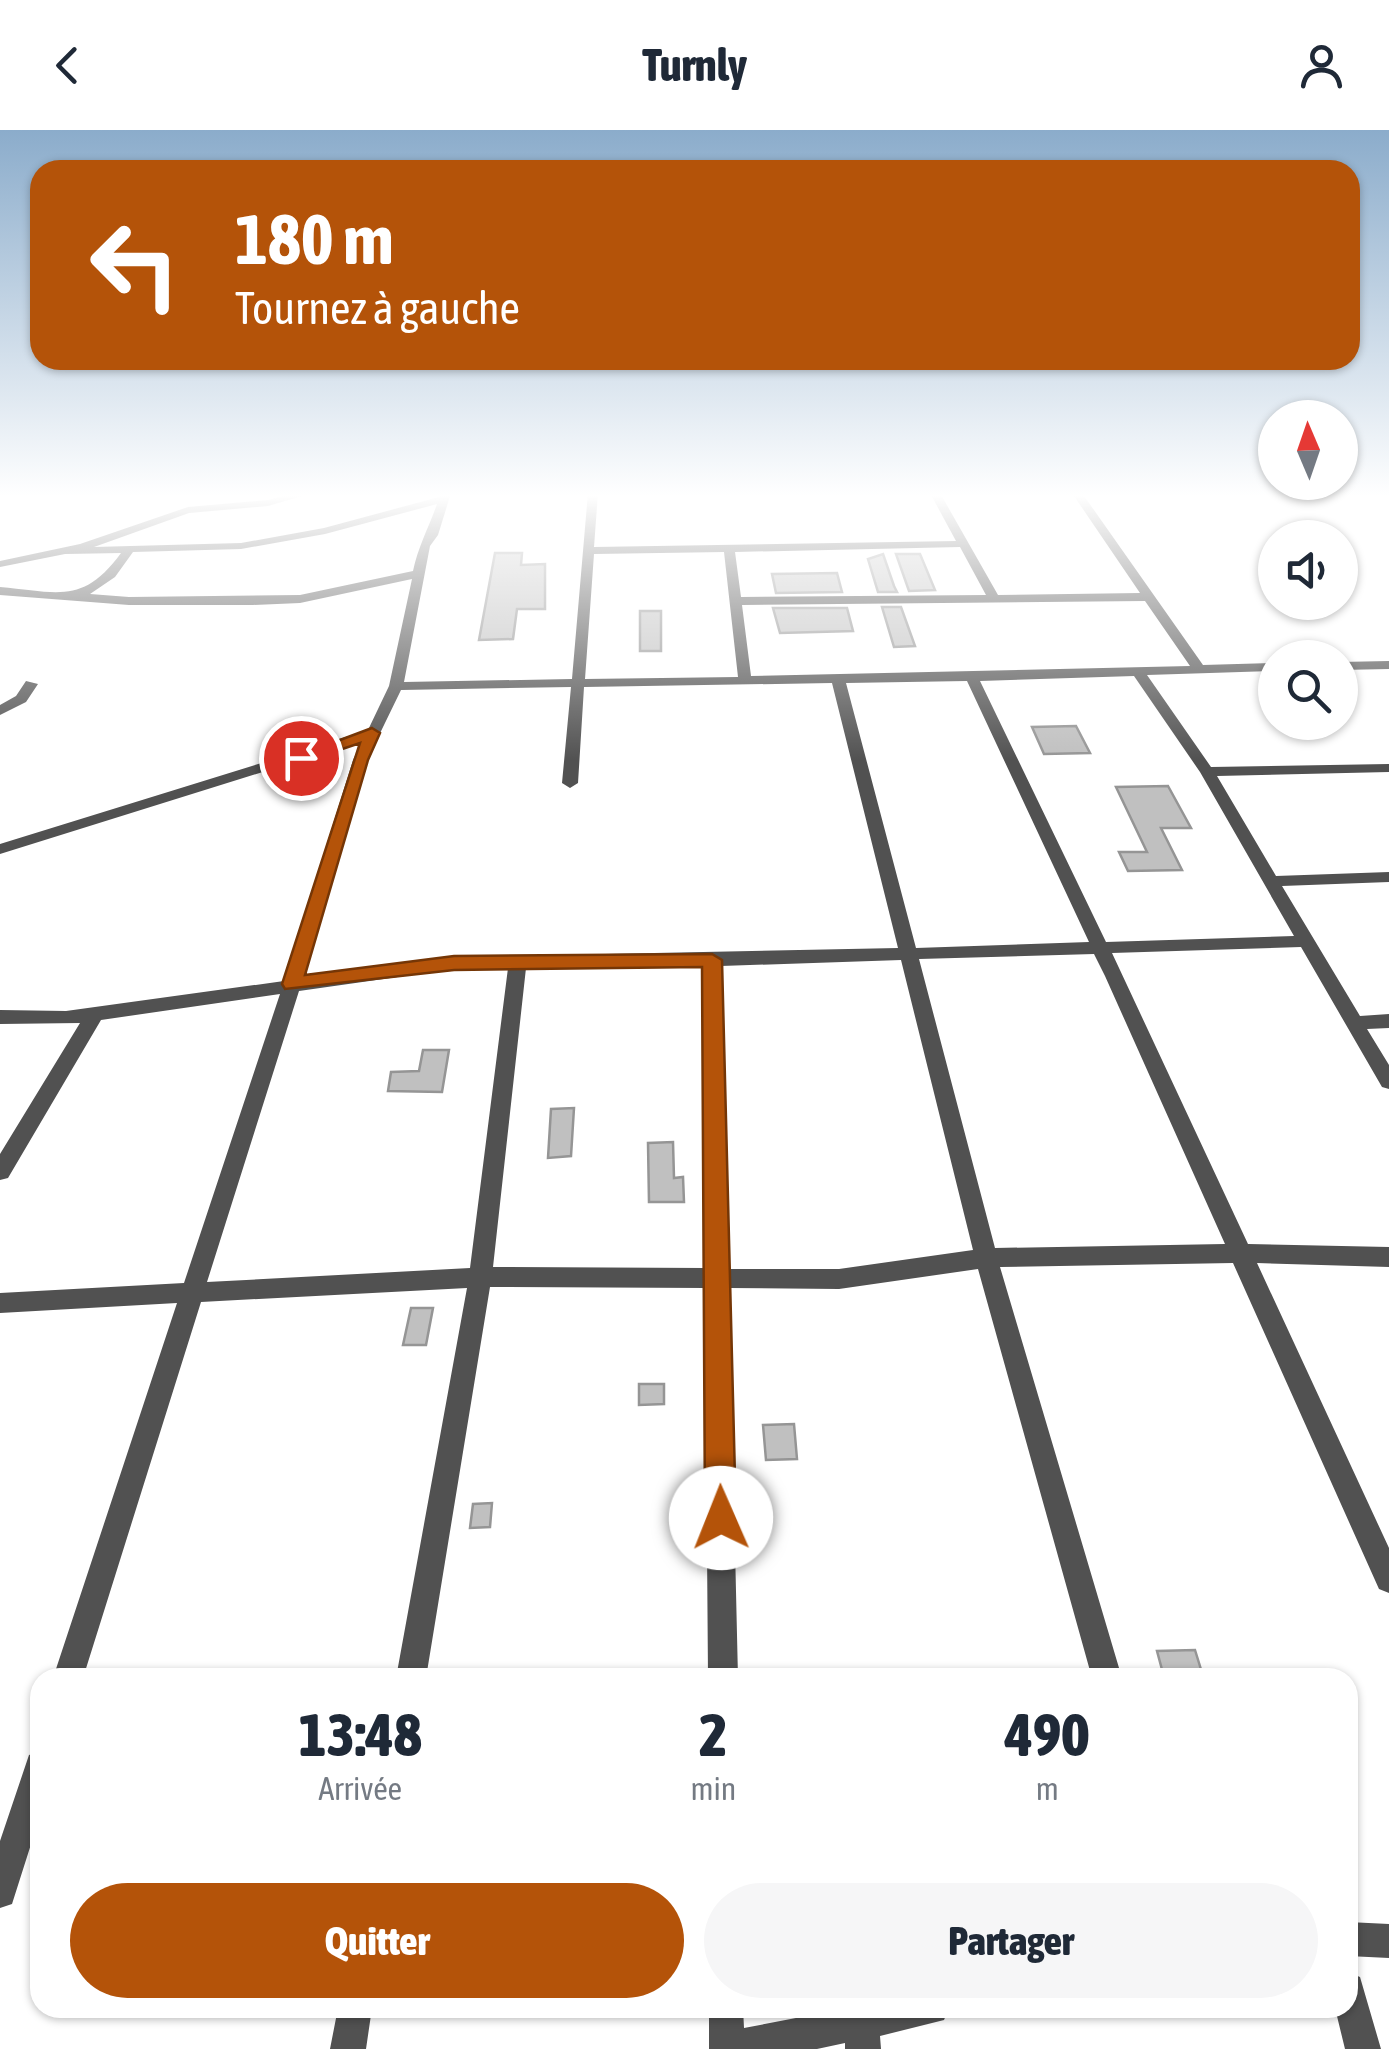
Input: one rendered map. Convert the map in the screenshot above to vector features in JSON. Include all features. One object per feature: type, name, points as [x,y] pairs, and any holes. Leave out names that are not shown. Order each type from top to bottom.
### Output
[{"type":"street","points":[[80,596],[101,583]]},
{"type":"street","points":[[0,590],[190,603],[300,599],[380,583]]},
{"type":"street","points":[[71,1668],[292,984],[360,760],[396,686],[419,583]]},
{"type":"street","points":[[570,783],[586,583]]},
{"type":"street","points":[[734,583],[745,681]]},
{"type":"street","points":[[985,583],[993,597]]},
{"type":"street","points":[[1141,583],[1198,668]]},
{"type":"street","points":[[736,601],[1151,597]]},
{"type":"street","points":[[1358,666],[1389,665]]},
{"type":"street","points":[[396,686],[972,677],[1258,667]]},
{"type":"street","points":[[1139,673],[1207,772],[1389,1082]]},
{"type":"street","points":[[972,677],[1389,1579]]},
{"type":"street","points":[[838,679],[987,1258],[1104,1668]]},
{"type":"street","points":[[0,711],[21,699],[31,684]]},
{"type":"street","points":[[0,849],[372,733]]},
{"type":"street","points":[[1207,772],[1389,768]]},
{"type":"street","points":[[1272,881],[1389,877]]},
{"type":"street","points":[[0,1017],[94,1014],[454,963],[712,960],[1306,941]]},
{"type":"street","points":[[712,960],[722,1668]]},
{"type":"street","points":[[413,1668],[480,1278],[518,962]]},
{"type":"street","points":[[0,1172],[94,1014]]},
{"type":"street","points":[[1355,1023],[1389,1021]]},
{"type":"street","points":[[0,1303],[480,1278],[840,1278],[987,1258],[1240,1253],[1389,1257]]},
{"type":"street","points":[[0,1892],[30,1798]]},
{"type":"street","points":[[1358,1940],[1389,1940]]},
{"type":"street","points":[[348,2049],[353,2018]]},
{"type":"street","points":[[726,2018],[728,2049],[863,2036],[907,2018]]},
{"type":"street","points":[[1355,2018],[1363,2049]]},
{"type":"building","points":[[490,583],[545,583],[545,609],[517,609],[513,639],[479,640]]},
{"type":"building","points":[[774,583],[840,583],[842,592],[776,593]]},
{"type":"building","points":[[875,583],[894,583],[897,592],[878,592]]},
{"type":"building","points":[[906,583],[932,583],[935,590],[909,591]]},
{"type":"building","points":[[882,607],[901,607],[915,646],[894,647]]},
{"type":"building","points":[[773,608],[847,608],[853,631],[780,633]]},
{"type":"building","points":[[640,611],[661,611],[661,651],[640,651]]},
{"type":"building","points":[[1076,726],[1090,753],[1044,754],[1032,727]]},
{"type":"building","points":[[1168,786],[1191,828],[1161,828],[1182,870],[1128,871],[1119,852],[1147,852],[1116,787]]},
{"type":"building","points":[[423,1050],[449,1050],[442,1092],[388,1091],[391,1072],[419,1071]]},
{"type":"building","points":[[574,1108],[571,1156],[548,1158],[551,1109]]},
{"type":"building","points":[[673,1142],[674,1178],[683,1177],[684,1202],[649,1202],[648,1143]]},
{"type":"building","points":[[411,1308],[433,1308],[426,1345],[403,1345]]},
{"type":"building","points":[[639,1384],[664,1384],[664,1404],[639,1405]]},
{"type":"building","points":[[794,1424],[797,1459],[766,1460],[763,1425]]},
{"type":"building","points":[[492,1503],[490,1527],[470,1528],[473,1504]]},
{"type":"building","points":[[1195,1650],[1201,1668],[1162,1668],[1157,1651]]},
{"type":"route","points":[[301,758],[372,733],[360,760],[292,984],[454,963],[712,960],[721,1518]]}]
